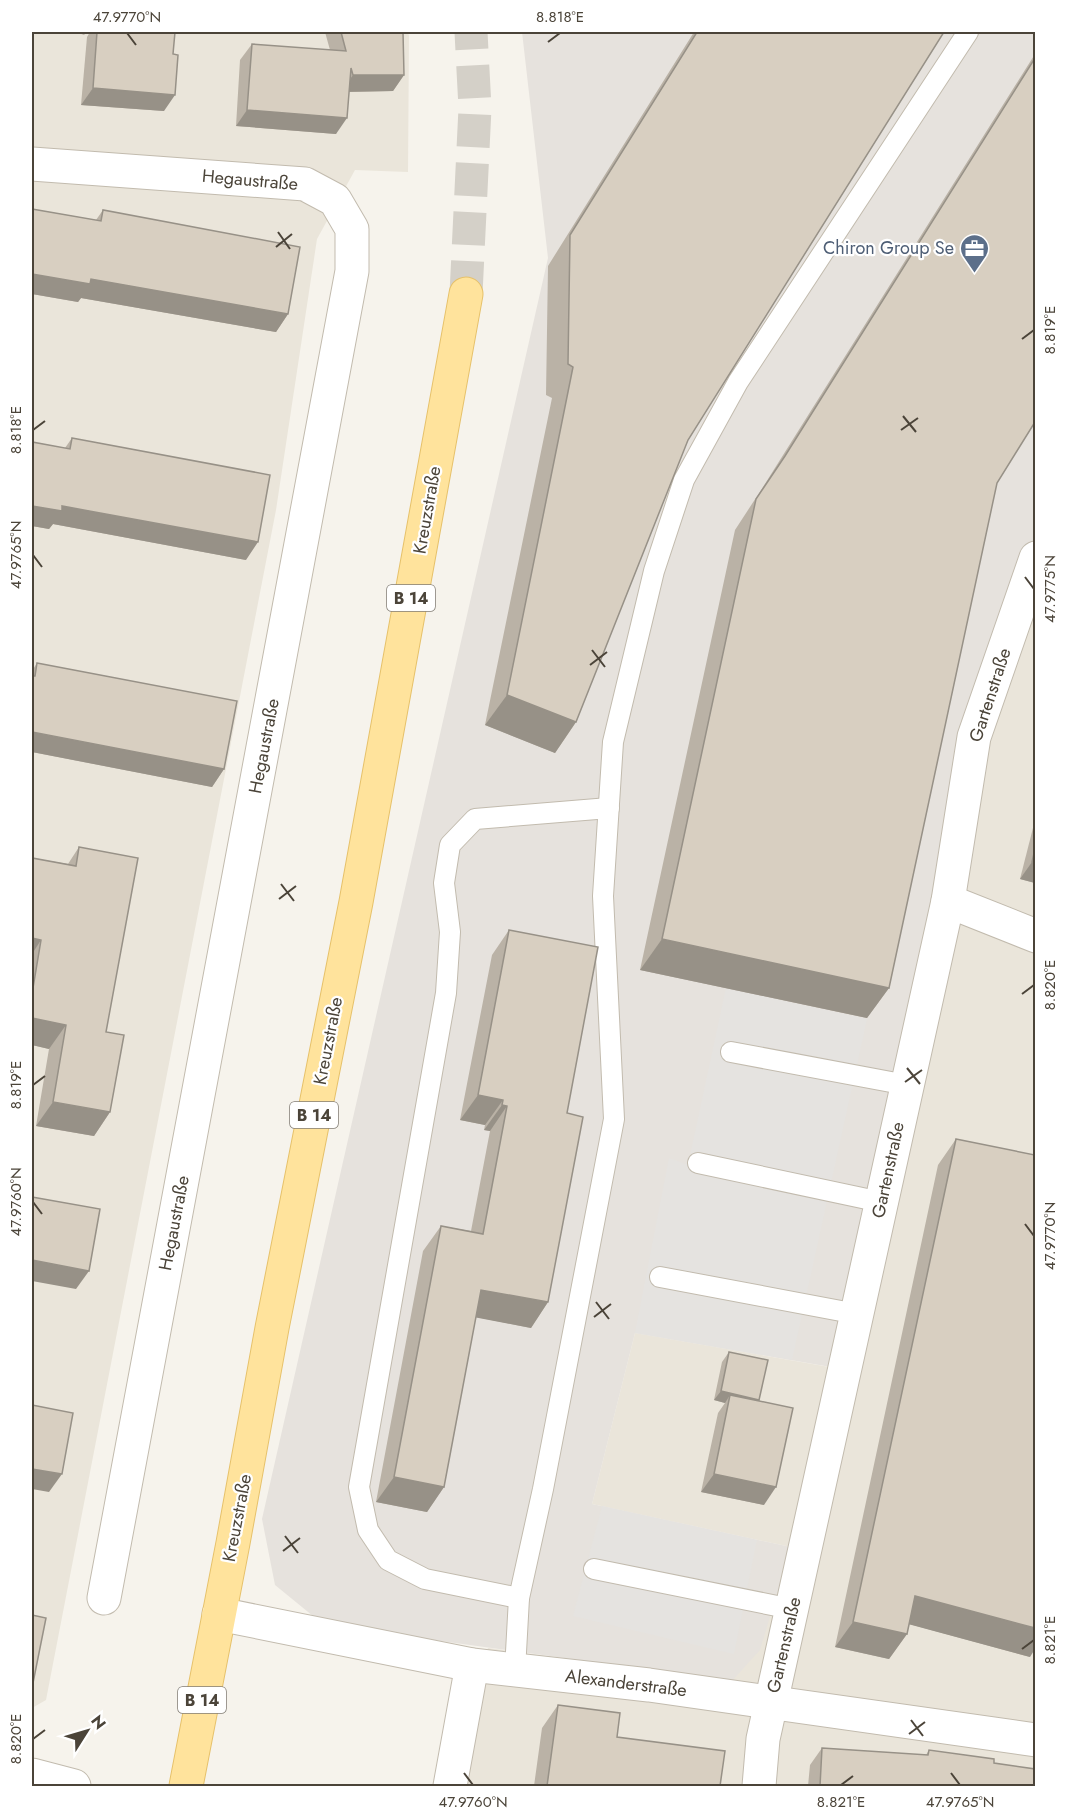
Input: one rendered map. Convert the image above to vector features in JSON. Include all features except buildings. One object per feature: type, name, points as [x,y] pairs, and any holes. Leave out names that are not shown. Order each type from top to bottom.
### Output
[{"type":"main road","name":"Kreuzstraße","points":[[186,1786],[272,1328],[356,903],[466,294]]},
{"type":"street","name":"Hegaustraße","points":[[32,164],[305,184],[335,200],[352,229],[352,271],[104,1598]]},
{"type":"street","name":"Gartenstraße","points":[[759,1786],[763,1739],[771,1701],[948,901],[975,737],[1035,558]]},
{"type":"street","points":[[948,901],[1035,936]]},
{"type":"street","name":"Alexanderstraße","points":[[219,1614],[472,1665],[771,1701],[1035,1740]]},
{"type":"street","points":[[450,1786],[472,1665]]},
{"type":"street","points":[[32,1775],[73,1786]]},
{"type":"lane","points":[[515,1670],[519,1598],[543,1489],[614,1119],[603,896],[613,742],[654,571],[684,480],[738,382],[968,32]]},
{"type":"lane","points":[[519,1598],[425,1579],[388,1560],[368,1530],[359,1487],[446,993],[450,932],[444,883],[450,845],[475,819],[609,808]]},
{"type":"lane","points":[[731,1052],[907,1085]]},
{"type":"lane","points":[[698,1162],[881,1202]]},
{"type":"lane","points":[[660,1277],[857,1314]]},
{"type":"lane","points":[[594,1569],[792,1609]]},
{"type":"shaded area","points":[[32,32],[408,32],[409,36],[408,172],[355,170],[317,239],[276,510],[46,1700],[32,1708]]},
{"type":"shaded area","points":[[522,32],[1035,32],[1035,540],[979,741],[842,1369],[635,1333],[592,1504],[791,1547],[760,1650],[732,1681],[324,1625],[275,1585],[262,1519],[548,258]]},
{"type":"shaded area","points":[[1035,540],[1035,1786],[447,1786],[488,1648],[731,1681],[791,1547],[592,1504],[635,1333],[841,1369],[979,741]]},
{"type":"shaded area","points":[[726,988],[867,1019],[792,1360],[635,1333],[669,1158],[688,1165]]},
{"type":"shaded area","points":[[602,1506],[757,1540],[734,1654],[573,1616]]},
{"type":"tunnel","points":[[466,294],[475,108],[471,32]]},
{"type":"place","name":"Chiron Group Se","points":[[975,274]]}]
